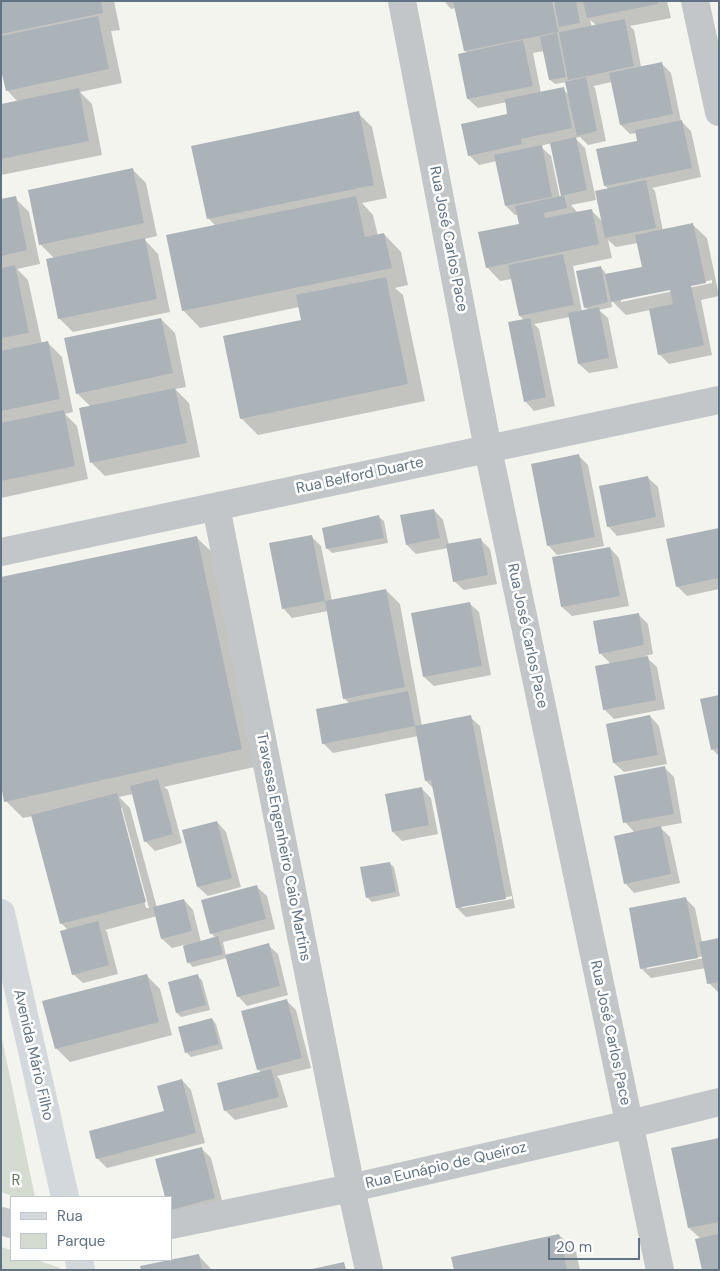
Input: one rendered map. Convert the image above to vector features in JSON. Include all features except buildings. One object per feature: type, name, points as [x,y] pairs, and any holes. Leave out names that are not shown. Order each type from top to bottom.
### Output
[{"type":"main road","name":"Avenida Mário Filho","points":[[1,913],[65,1196]]},
{"type":"street","name":"Rua José Carlos Pace","points":[[402,1],[488,449],[660,1270]]},
{"type":"street","points":[[696,1],[719,112]]},
{"type":"street","name":"Rua Belford Duarte","points":[[1,552],[719,400]]},
{"type":"street","name":"Travessa Engenheiro Caio Martins","points":[[216,507],[368,1270]]},
{"type":"street","name":"Rua Eunápio de Queiroz","points":[[172,1225],[351,1188],[719,1102]]},
{"type":"green space","name":"R","points":[[1,1034],[35,1196],[12,1196],[1,1192]]},
{"type":"green space","points":[[1,1247],[10,1250],[10,1261],[40,1261],[60,1268],[60,1270],[1,1270]]}]
